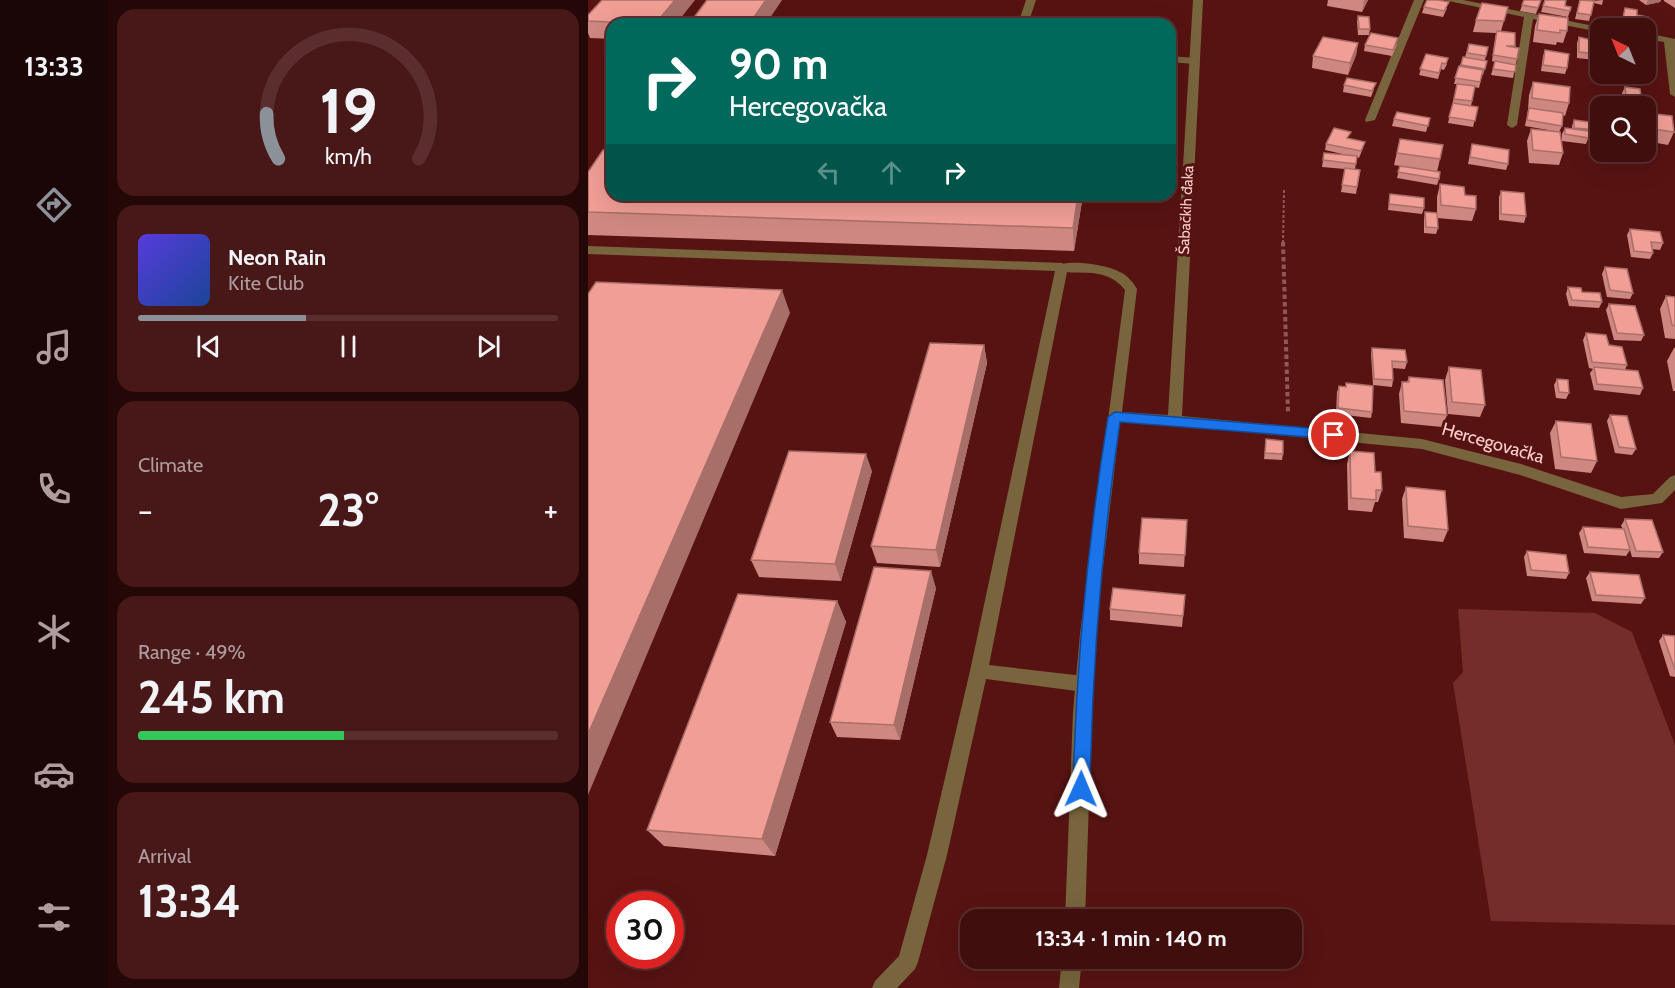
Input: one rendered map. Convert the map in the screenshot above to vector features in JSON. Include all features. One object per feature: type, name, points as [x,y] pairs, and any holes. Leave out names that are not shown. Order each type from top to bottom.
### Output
[{"type":"street","points":[[1025,18],[1031,0]]},
{"type":"street","name":"Šabačkih đaka","points":[[1175,420],[1197,0]]},
{"type":"street","points":[[1370,120],[1419,0]]},
{"type":"street","points":[[1449,0],[1590,26]]},
{"type":"street","points":[[1512,125],[1529,16]]},
{"type":"street","points":[[1656,38],[1671,41],[1675,94]]},
{"type":"street","points":[[1176,60],[1195,62]]},
{"type":"street","points":[[588,250],[1096,268],[1125,281],[1131,289],[1115,417],[1103,489],[1084,684],[1080,852],[1076,909]]},
{"type":"street","points":[[882,988],[908,962],[937,855],[979,671],[1062,267]]},
{"type":"street","name":"Hercegovačka","points":[[1115,417],[1289,430],[1422,444],[1521,470],[1621,503],[1657,499],[1675,481]]},
{"type":"street","points":[[979,671],[1084,684]]},
{"type":"street","points":[[1070,988],[1071,969]]},
{"type":"path","points":[[1284,190],[1282,282],[1289,430]]},
{"type":"shaded area","points":[[1458,609],[1595,613],[1632,632],[1675,745],[1675,925],[1491,921],[1453,683],[1463,672]]},
{"type":"building","points":[[602,0],[675,0],[660,18],[606,18],[606,22],[588,21],[588,15]]},
{"type":"building","points":[[707,0],[766,0],[753,18],[694,18]]},
{"type":"building","points":[[1427,0],[1449,2],[1444,11],[1424,7]]},
{"type":"building","points":[[1524,0],[1541,0],[1538,8],[1522,5]]},
{"type":"building","points":[[1545,0],[1566,0],[1565,6],[1571,7],[1570,11],[1543,6]]},
{"type":"building","points":[[1580,0],[1594,1],[1591,15],[1577,13]]},
{"type":"building","points":[[1482,3],[1508,7],[1504,21],[1476,20]]},
{"type":"building","points":[[1625,8],[1637,10],[1637,15],[1648,17],[1648,18],[1623,18]]},
{"type":"building","points":[[1539,14],[1568,18],[1567,31],[1560,30],[1560,33],[1537,30]]},
{"type":"building","points":[[1358,16],[1369,17],[1370,29],[1359,29]]},
{"type":"building","points":[[1497,31],[1515,33],[1515,46],[1506,46],[1519,48],[1517,59],[1493,55]]},
{"type":"building","points":[[1371,33],[1398,38],[1393,50],[1365,45]]},
{"type":"building","points":[[1323,37],[1358,43],[1350,63],[1313,56]]},
{"type":"building","points":[[1579,37],[1590,40],[1590,53],[1579,52]]},
{"type":"building","points":[[1469,44],[1488,47],[1486,56],[1467,53]]},
{"type":"building","points":[[1545,50],[1569,54],[1567,68],[1543,65]]},
{"type":"building","points":[[1426,54],[1448,58],[1446,64],[1442,63],[1439,73],[1420,69]]},
{"type":"building","points":[[1463,57],[1487,61],[1485,69],[1461,65]]},
{"type":"building","points":[[1495,61],[1516,65],[1515,72],[1493,69]]},
{"type":"building","points":[[1459,66],[1483,70],[1480,82],[1455,78]]},
{"type":"building","points":[[1347,78],[1376,83],[1372,91],[1344,85]]},
{"type":"building","points":[[1533,82],[1570,87],[1569,103],[1532,98]]},
{"type":"building","points":[[1457,84],[1475,86],[1472,101],[1454,99]]},
{"type":"building","points":[[1625,87],[1640,89],[1641,96],[1626,95]]},
{"type":"building","points":[[1453,103],[1478,107],[1475,121],[1449,117]]},
{"type":"building","points":[[1529,108],[1563,113],[1562,126],[1527,120]]},
{"type":"building","points":[[1397,112],[1430,118],[1428,126],[1394,119]]},
{"type":"building","points":[[1656,114],[1672,116],[1674,132],[1656,129]]},
{"type":"building","points":[[1574,120],[1590,122],[1590,129],[1574,128]]},
{"type":"building","points":[[1334,128],[1351,132],[1347,138],[1365,142],[1361,151],[1326,144]]},
{"type":"building","points":[[1565,128],[1589,131],[1589,138],[1565,134]]},
{"type":"building","points":[[1531,129],[1560,132],[1563,153],[1533,150]]},
{"type":"building","points":[[1400,139],[1443,145],[1440,159],[1397,153]]},
{"type":"building","points":[[1472,144],[1509,150],[1508,164],[1470,157]]},
{"type":"building","points":[[603,150],[606,150],[606,201],[1077,201],[1073,228],[588,212],[588,172]]},
{"type":"building","points":[[1324,153],[1357,156],[1356,164],[1323,160]]},
{"type":"building","points":[[1400,166],[1440,172],[1439,179],[1398,172]]},
{"type":"building","points":[[1345,168],[1360,170],[1357,187],[1342,185]]},
{"type":"building","points":[[1440,184],[1464,187],[1465,195],[1476,196],[1476,209],[1441,205]]},
{"type":"building","points":[[1501,191],[1524,193],[1526,216],[1501,214]]},
{"type":"building","points":[[1390,194],[1424,198],[1424,208],[1389,204]]},
{"type":"building","points":[[1425,212],[1437,213],[1438,228],[1426,227]]},
{"type":"building","points":[[1630,229],[1660,232],[1663,243],[1651,242],[1653,253],[1634,251]]},
{"type":"building","points":[[1605,267],[1627,269],[1633,293],[1610,290]]},
{"type":"building","points":[[596,282],[782,290],[588,734],[588,294]]},
{"type":"building","points":[[1568,287],[1581,288],[1582,292],[1600,293],[1602,302],[1572,300]]},
{"type":"building","points":[[1666,296],[1675,297],[1675,326],[1672,325]]},
{"type":"building","points":[[1609,304],[1635,306],[1644,335],[1617,333]]},
{"type":"building","points":[[1586,333],[1606,335],[1609,345],[1622,347],[1627,365],[1592,362]]},
{"type":"building","points":[[930,343],[984,345],[936,550],[871,546]]},
{"type":"building","points":[[1372,348],[1405,350],[1407,362],[1392,361],[1393,380],[1374,379]]},
{"type":"building","points":[[1449,367],[1481,370],[1485,405],[1452,402]]},
{"type":"building","points":[[1594,367],[1638,371],[1643,388],[1597,384]]},
{"type":"building","points":[[1409,377],[1443,380],[1447,415],[1404,411],[1402,382],[1409,382]]},
{"type":"building","points":[[1557,379],[1568,380],[1569,393],[1559,392]]},
{"type":"building","points":[[1346,383],[1373,386],[1372,412],[1338,408],[1339,386],[1346,387]]},
{"type":"building","points":[[1610,415],[1627,416],[1636,449],[1619,447]]},
{"type":"building","points":[[1556,421],[1591,424],[1597,461],[1561,457]]},
{"type":"building","points":[[1266,439],[1283,441],[1283,454],[1265,453]]},
{"type":"building","points":[[789,451],[866,454],[835,564],[751,560]]},
{"type":"building","points":[[1350,451],[1374,453],[1375,472],[1381,472],[1382,490],[1376,490],[1376,500],[1351,498]]},
{"type":"building","points":[[1406,487],[1445,491],[1448,530],[1408,526]]},
{"type":"building","points":[[1142,518],[1187,520],[1185,555],[1139,553]]},
{"type":"building","points":[[1625,519],[1652,520],[1663,552],[1636,551]]},
{"type":"building","points":[[1583,527],[1624,529],[1630,550],[1588,547]]},
{"type":"building","points":[[1527,551],[1566,555],[1569,573],[1531,570]]},
{"type":"building","points":[[874,567],[931,571],[894,725],[830,722]]},
{"type":"building","points":[[1590,572],[1639,575],[1645,598],[1596,595]]},
{"type":"building","points":[[1113,588],[1185,595],[1183,616],[1110,609]]},
{"type":"building","points":[[738,594],[837,601],[762,839],[647,830]]},
{"type":"building","points":[[1663,635],[1675,636],[1675,670]]},
{"type":"route","points":[[1081,789],[1084,684],[1103,489],[1115,417],[1175,420],[1334,435]]}]
